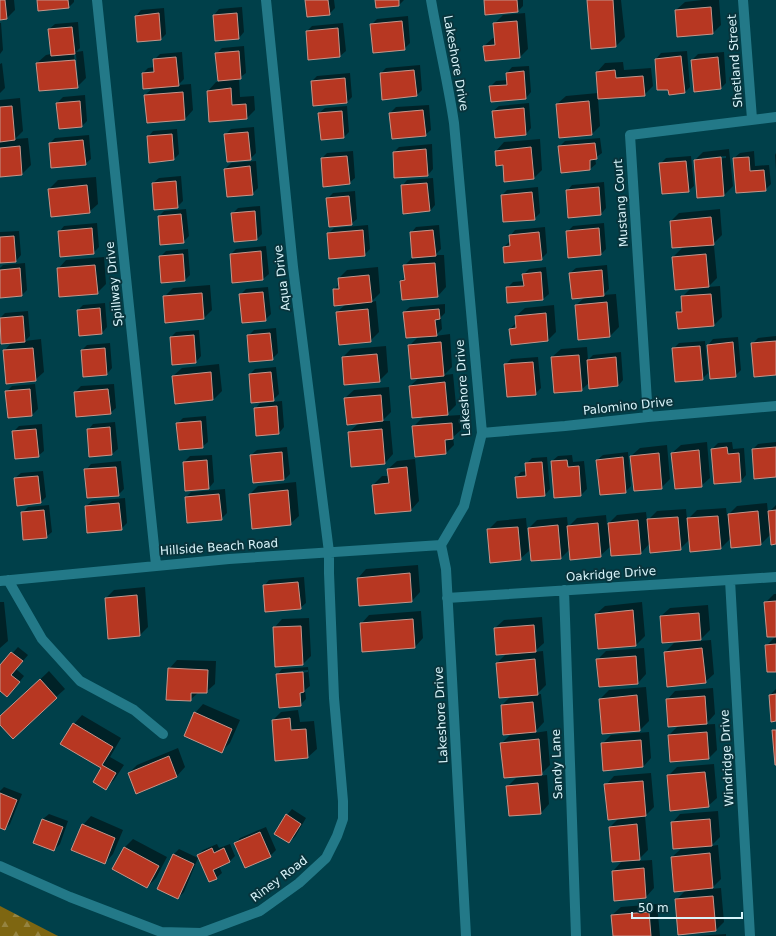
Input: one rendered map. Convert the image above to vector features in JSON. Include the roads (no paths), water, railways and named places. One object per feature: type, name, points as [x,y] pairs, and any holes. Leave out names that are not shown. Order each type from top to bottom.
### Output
[{"type":"street","name":"Spillway Drive","points":[[97,0],[156,565]]},
{"type":"street","name":"Aqua Drive","points":[[266,0],[293,267],[329,552]]},
{"type":"street","name":"Lakeshore Drive","points":[[431,0],[454,123],[482,433],[464,506],[441,544],[446,569],[466,936]]},
{"type":"street","name":"Shetland Street","points":[[743,0],[752,119]]},
{"type":"street","name":"Mustang Court","points":[[648,416],[630,135],[776,117]]},
{"type":"street","name":"Palomino Drive","points":[[482,433],[565,426],[648,416],[776,406]]},
{"type":"street","name":"Hillside Beach Road","points":[[4,581],[156,565],[441,544]]},
{"type":"street","name":"Riney Road","points":[[0,866],[70,897],[161,932],[201,933],[260,911],[299,883],[321,863],[326,858],[337,836],[342,819],[343,801],[334,698],[329,552]]},
{"type":"street","name":"Oakridge Drive","points":[[447,598],[776,576]]},
{"type":"street","name":"Windridge Drive","points":[[730,580],[750,936]]},
{"type":"street","points":[[4,581],[42,639],[80,681],[134,710],[163,734]]},
{"type":"street","name":"Sandy Lane","points":[[564,590],[576,936]]}]
